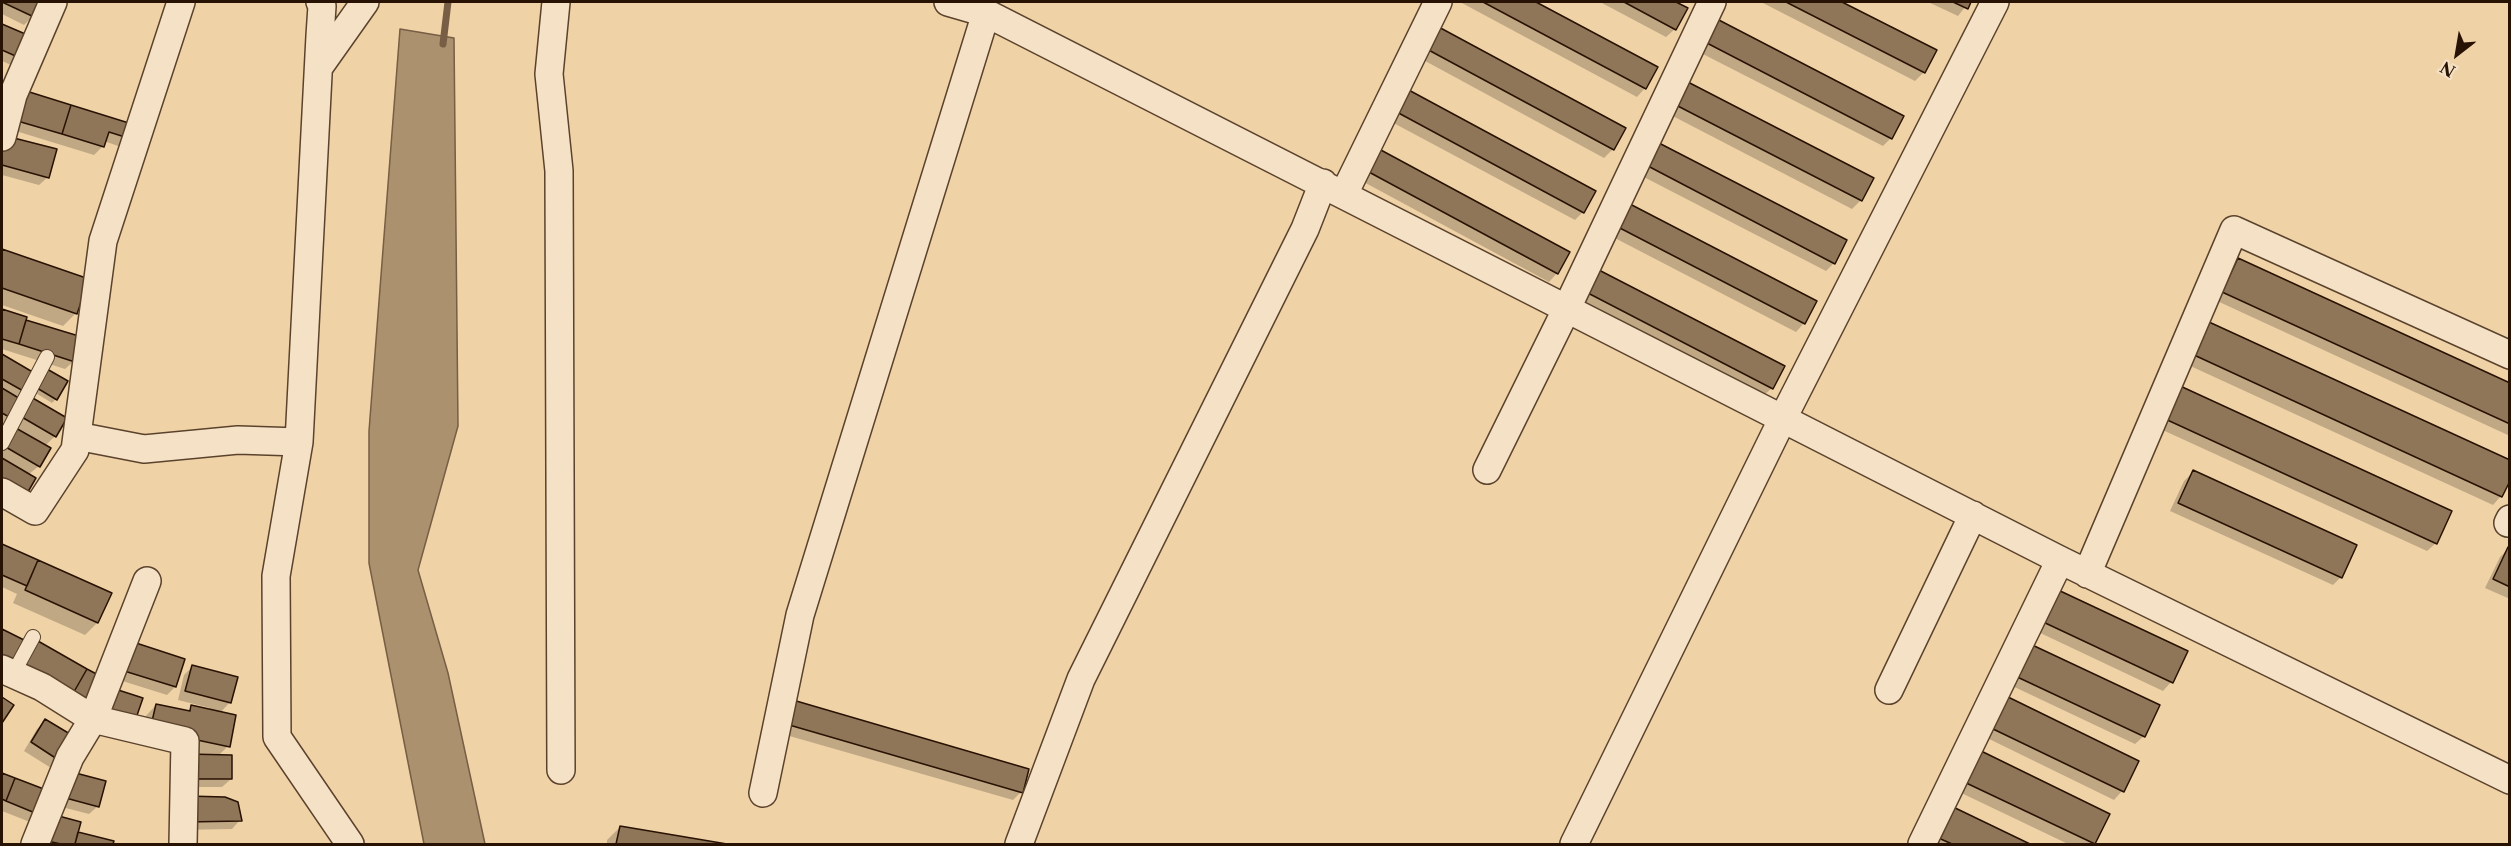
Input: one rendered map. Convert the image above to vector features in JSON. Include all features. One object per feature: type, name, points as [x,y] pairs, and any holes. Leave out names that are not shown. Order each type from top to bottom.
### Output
[{"type":"street","points":[[2,137],[13,95],[53,2]]},
{"type":"street","points":[[2,492],[34,511],[75,450],[103,241],[181,2]]},
{"type":"street","points":[[320,2],[322,6],[299,442],[276,576],[277,737],[350,844]]},
{"type":"street","points":[[319,67],[365,2]]},
{"type":"street","points":[[556,2],[549,74],[559,171],[561,770]]},
{"type":"street","points":[[948,2],[986,13],[2087,574],[2510,780]]},
{"type":"street","points":[[1019,844],[1081,680],[1305,229],[1333,188],[1438,2]]},
{"type":"street","points":[[1487,470],[1567,308],[1712,2]]},
{"type":"street","points":[[1574,844],[1783,418],[1995,2]]},
{"type":"street","points":[[763,793],[800,615],[986,13]]},
{"type":"street","points":[[2087,574],[2234,230],[2510,355]]},
{"type":"street","points":[[77,436],[144,449],[238,440],[299,442]]},
{"type":"street","points":[[1889,690],[1973,515]]},
{"type":"street","points":[[1922,844],[2060,560]]},
{"type":"street","points":[[35,844],[70,758],[93,719],[147,581]]},
{"type":"street","points":[[7,671],[42,687],[93,719],[184,741],[183,844]]},
{"type":"lane","points":[[2,442],[47,357]]},
{"type":"lane","points":[[7,671],[33,637]]},
{"type":"shaded area","points":[[400,29],[454,38],[458,426],[418,570],[448,673],[485,844],[424,844],[369,563],[369,431]]},
{"type":"building","points":[[2,2],[41,2],[34,17]]},
{"type":"building","points":[[1483,2],[1536,2],[1658,67],[1646,89]]},
{"type":"building","points":[[1624,2],[1676,2],[1688,8],[1676,30]]},
{"type":"building","points":[[1786,2],[1842,2],[1937,50],[1925,73]]},
{"type":"building","points":[[1953,2],[1971,2],[1968,9]]},
{"type":"building","points":[[1715,18],[1904,116],[1892,139],[1703,41]]},
{"type":"building","points":[[2,24],[30,36],[20,58],[2,50]]},
{"type":"building","points":[[1435,25],[1626,128],[1614,150],[1423,47]]},
{"type":"building","points":[[1684,80],[1874,178],[1862,201],[1672,103]]},
{"type":"building","points":[[1405,88],[1596,191],[1584,213],[1393,110]]},
{"type":"building","points":[[23,90],[71,105],[62,134],[14,120]]},
{"type":"building","points":[[71,105],[132,124],[128,138],[109,132],[104,147],[62,134]]},
{"type":"building","points":[[6,136],[57,149],[49,178],[2,165],[2,151]]},
{"type":"building","points":[[1657,142],[1847,240],[1835,264],[1646,165]]},
{"type":"building","points":[[1379,149],[1570,252],[1558,274],[1367,171]]},
{"type":"building","points":[[1628,203],[1817,301],[1805,324],[1616,226]]},
{"type":"building","points":[[2,249],[89,279],[77,314],[2,288]]},
{"type":"building","points":[[2238,258],[2510,383],[2510,424],[2222,292]]},
{"type":"building","points":[[1595,268],[1785,366],[1773,389],[1584,291]]},
{"type":"building","points":[[2,309],[27,317],[19,344],[2,339]]},
{"type":"building","points":[[26,320],[82,337],[75,362],[19,344]]},
{"type":"building","points":[[2209,322],[2510,460],[2510,481],[2502,497],[2194,355]]},
{"type":"building","points":[[2,354],[36,374],[25,392],[2,379]]},
{"type":"building","points":[[47,369],[68,381],[57,400],[37,388]]},
{"type":"building","points":[[2178,385],[2452,511],[2437,544],[2163,418]]},
{"type":"building","points":[[2,388],[22,400],[11,418],[2,413]]},
{"type":"building","points":[[31,397],[67,418],[56,437],[20,416]]},
{"type":"building","points":[[14,427],[51,448],[40,467],[4,446]]},
{"type":"building","points":[[2,458],[36,478],[25,497],[2,483]]},
{"type":"building","points":[[2193,470],[2357,545],[2342,578],[2178,503]]},
{"type":"building","points":[[2,544],[38,560],[27,586],[2,575]]},
{"type":"building","points":[[2510,547],[2510,587],[2493,579]]},
{"type":"building","points":[[38,560],[112,593],[98,623],[25,590]]},
{"type":"building","points":[[2056,589],[2188,651],[2173,683],[2041,621]]},
{"type":"building","points":[[2,629],[26,641],[13,666],[2,661]]},
{"type":"building","points":[[38,641],[87,669],[71,697],[22,670]]},
{"type":"building","points":[[130,641],[185,659],[176,687],[121,670]]},
{"type":"building","points":[[2028,643],[2160,705],[2145,737],[2013,675]]},
{"type":"building","points":[[192,665],[238,677],[231,703],[185,691]]},
{"type":"building","points":[[87,669],[104,678],[88,707],[71,697]]},
{"type":"building","points":[[112,688],[143,698],[133,727],[102,717]]},
{"type":"building","points":[[2006,696],[2139,761],[2124,792],[1991,728]]},
{"type":"building","points":[[2,697],[14,705],[2,723]]},
{"type":"building","points":[[786,698],[1029,769],[1023,793],[779,722]]},
{"type":"building","points":[[156,704],[190,711],[191,705],[236,715],[230,747],[150,730]]},
{"type":"building","points":[[45,719],[75,737],[60,761],[31,742]]},
{"type":"building","points":[[1977,749],[2110,814],[2095,844],[1962,781]]},
{"type":"building","points":[[187,754],[232,755],[232,779],[187,779]]},
{"type":"building","points":[[68,771],[106,781],[99,807],[62,797]]},
{"type":"building","points":[[2,773],[15,778],[6,801],[2,799]]},
{"type":"building","points":[[15,778],[49,791],[40,815],[6,801]]},
{"type":"building","points":[[187,796],[225,797],[238,802],[242,821],[186,822]]},
{"type":"building","points":[[1949,805],[2030,844],[1952,844],[1934,836]]},
{"type":"building","points":[[55,815],[81,822],[75,844],[47,841]]},
{"type":"building","points":[[620,826],[727,844],[616,844]]},
{"type":"building","points":[[78,832],[114,841],[113,844],[75,844]]},
{"type":"waterway","points":[[443,44],[448,2]]}]
